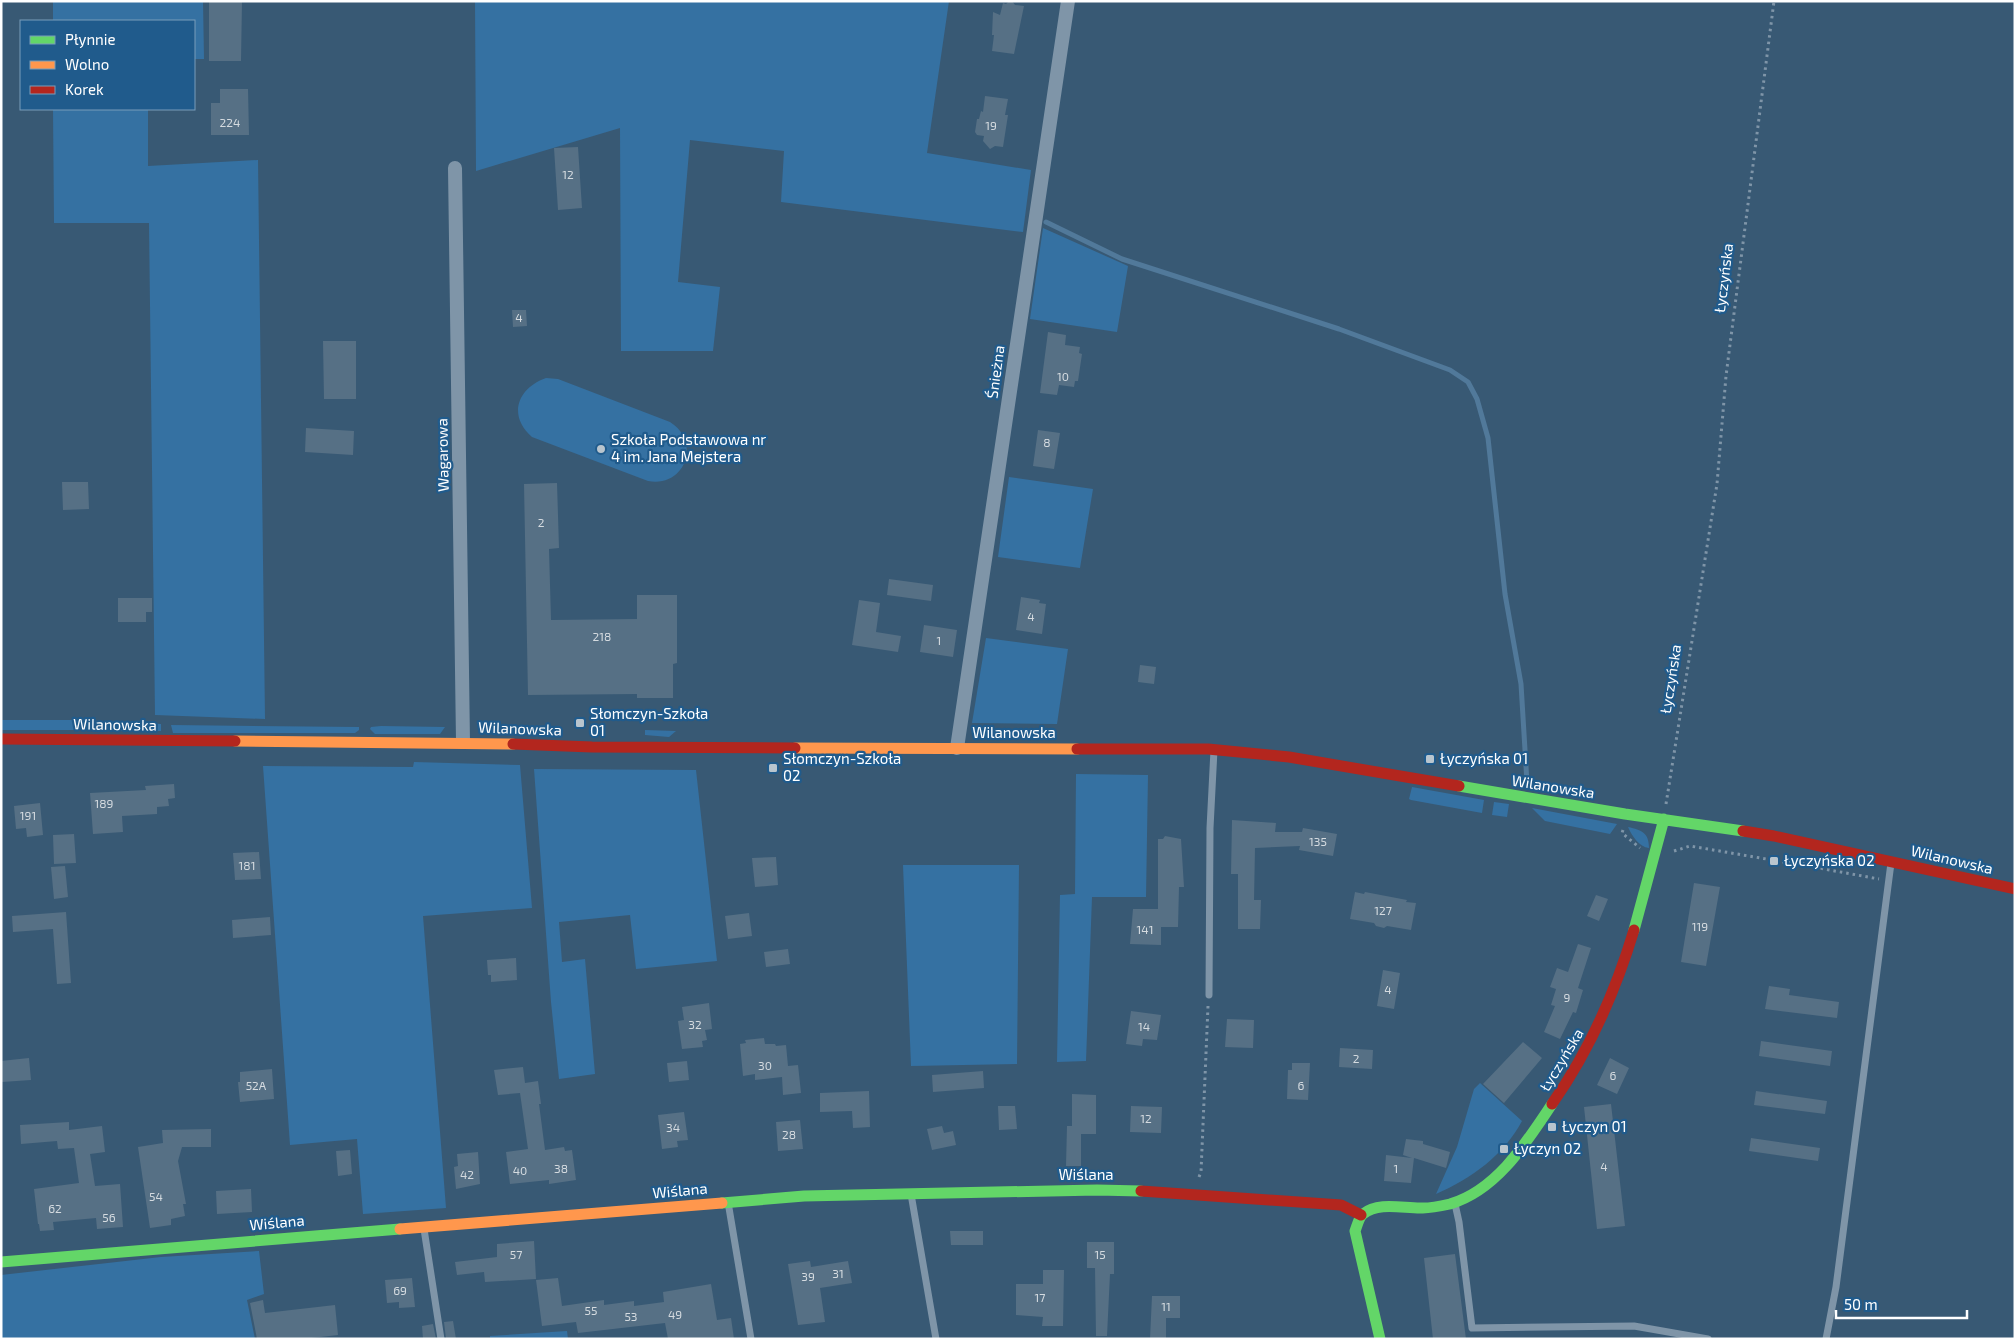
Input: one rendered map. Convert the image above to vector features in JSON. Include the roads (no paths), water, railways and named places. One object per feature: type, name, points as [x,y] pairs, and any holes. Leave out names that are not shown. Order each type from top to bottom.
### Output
[{"type":"street","name":"Śnieżna","points":[[957,748],[1068,1]]},
{"type":"street","name":"Wagarowa","points":[[455,168],[463,742]]},
{"type":"street","name":"Wilanowska","points":[[1,739],[463,742],[592,747],[1214,749],[1299,758],[1774,836],[2015,889]]},
{"type":"street","name":"Łyczyńska","points":[[1361,1215],[1376,1208],[1422,1208],[1454,1203],[1480,1190],[1496,1177],[1513,1158],[1567,1083],[1600,1024],[1619,978],[1657,852],[1664,819]]},
{"type":"street","name":"Wiślana","points":[[1,1262],[804,1196],[911,1192],[1097,1190],[1197,1194],[1341,1205],[1361,1215]]},
{"type":"street","points":[[1361,1215],[1355,1231],[1380,1339]]},
{"type":"lane","points":[[1209,995],[1210,828],[1214,749]]},
{"type":"lane","points":[[1826,1339],[1836,1287],[1891,861]]},
{"type":"lane","points":[[911,1192],[936,1339]]},
{"type":"lane","points":[[728,1202],[751,1339]]},
{"type":"lane","points":[[1454,1203],[1459,1222],[1472,1328],[1634,1326],[1708,1339]]},
{"type":"lane","points":[[424,1226],[441,1339]]},
{"type":"waterway","points":[[1046,222],[1122,259],[1339,329],[1450,370],[1468,382],[1477,399],[1488,438],[1505,594],[1521,684],[1527,783]]},
{"type":"place","name":"Szkoła Podstawowa nr 4 im. Jana Mejstera","points":[[601,449]]},
{"type":"place","name":"Słomczyn-Szkoła 01","points":[[580,723]]},
{"type":"place","name":"Łyczyńska 01","points":[[1430,759]]},
{"type":"place","name":"Słomczyn-Szkoła 02","points":[[773,768]]},
{"type":"place","name":"Łyczyńska 02","points":[[1774,861]]},
{"type":"place","name":"Łyczyn 01","points":[[1552,1127]]},
{"type":"place","name":"Łyczyn 02","points":[[1504,1149]]}]
